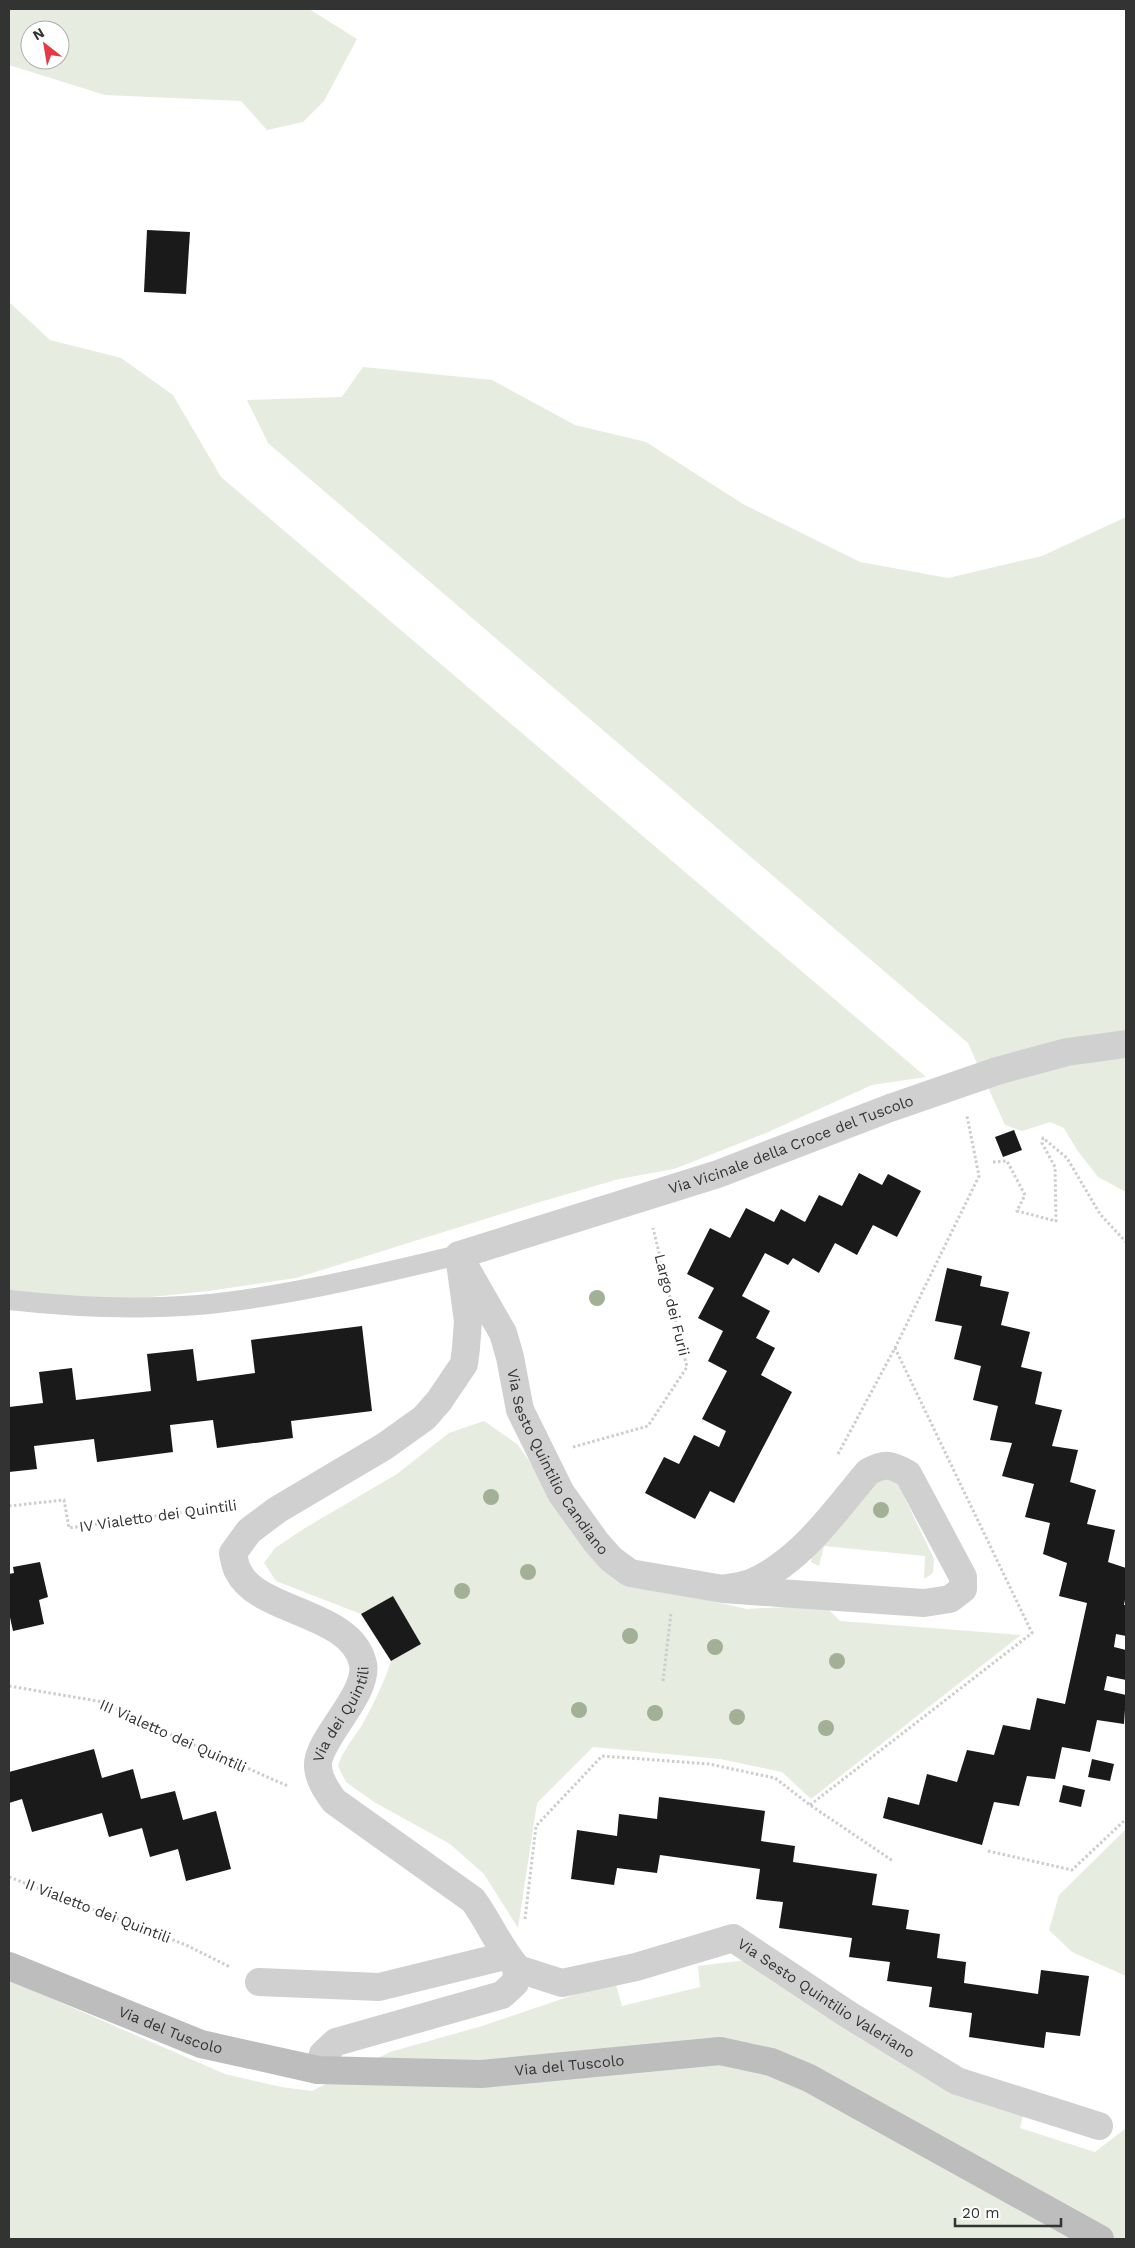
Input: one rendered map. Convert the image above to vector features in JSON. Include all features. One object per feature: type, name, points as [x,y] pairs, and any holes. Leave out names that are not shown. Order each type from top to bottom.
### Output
[{"type":"street","name":"Via Vicinale della Croce del Tuscolo","points":[[458,1255],[718,1174],[958,1084],[1067,1052],[1126,1044]]},
{"type":"street","name":"Via Sesto Quintilio Candiano","points":[[458,1255],[480,1289],[502,1333],[510,1357],[520,1410],[541,1456],[561,1493],[596,1542],[611,1559],[630,1573],[723,1589],[924,1603],[950,1599],[963,1589],[963,1577],[908,1474],[893,1466],[879,1466],[868,1472],[805,1546],[770,1572],[751,1583],[723,1589]]},
{"type":"street","name":"Via dei Quintili","points":[[458,1255],[468,1321],[464,1364],[439,1402],[424,1418],[385,1446],[277,1510],[249,1531],[233,1553],[238,1572],[254,1590],[342,1631],[363,1663],[363,1680],[323,1748],[317,1765],[324,1787],[334,1801],[473,1900],[485,1916],[512,1962]]},
{"type":"street","name":"Via Sesto Quintilio Valeriano","points":[[512,1962],[562,1984],[636,1967],[733,1938],[849,2016],[958,2081],[1099,2126]]},
{"type":"street","points":[[259,1982],[380,1987],[512,1962],[515,1983],[502,1995],[336,2042],[323,2054],[318,2070]]},
{"type":"street","name":"Via del Tuscolo","points":[[9,1966],[201,2044],[318,2070],[481,2074],[720,2051],[771,2062],[809,2078],[1100,2239]]},
{"type":"lane","points":[[9,1300],[88,1308],[199,1305],[332,1284],[458,1255]]},
{"type":"path","points":[[837,1457],[895,1348],[979,1176],[963,1097],[958,1084]]},
{"type":"path","points":[[993,1162],[1006,1161],[1025,1195],[1017,1211],[1056,1221],[1055,1167],[1042,1143],[1043,1138],[1067,1158],[1100,1214],[1126,1242]]},
{"type":"path","name":"Largo dei Furii","points":[[541,1456],[648,1426],[687,1367],[652,1222]]},
{"type":"path","points":[[810,1806],[1032,1633],[895,1348]]},
{"type":"path","name":"IV Vialetto dei Quintili","points":[[9,1506],[64,1500],[69,1528],[229,1506]]},
{"type":"path","points":[[663,1681],[672,1605]]},
{"type":"path","name":"III Vialetto dei Quintili","points":[[9,1686],[103,1702],[277,1783],[334,1801]]},
{"type":"path","points":[[524,1921],[536,1826],[602,1756],[709,1764],[776,1778],[810,1806],[893,1861]]},
{"type":"path","points":[[988,1851],[1072,1870],[1126,1819]]},
{"type":"path","name":"II Vialetto dei Quintili","points":[[9,1877],[186,1945],[259,1982]]},
{"type":"shaded area","points":[[9,9],[309,9],[357,39],[324,101],[303,122],[267,130],[241,101],[105,95],[25,70],[70,70],[70,20],[20,20],[20,68],[9,65]]},
{"type":"shaded area","points":[[9,302],[50,340],[121,358],[173,395],[221,477],[926,1077],[872,1085],[766,1133],[674,1169],[619,1179],[296,1278],[208,1291],[123,1300],[9,1291]]},
{"type":"shaded area","points":[[363,367],[492,380],[575,425],[646,442],[743,504],[860,562],[948,578],[1042,556],[1126,517],[1126,1192],[1098,1177],[1077,1150],[1064,1128],[1050,1122],[1022,1131],[1005,1125],[968,1043],[268,443],[247,400],[342,397]]},
{"type":"shaded area","points":[[484,1421],[517,1444],[542,1479],[625,1582],[747,1609],[824,1605],[840,1621],[1021,1635],[811,1799],[782,1772],[720,1759],[593,1747],[537,1803],[518,1928],[484,1874],[450,1844],[374,1802],[346,1782],[338,1766],[345,1750],[370,1710],[382,1686],[391,1661],[421,1644],[393,1596],[361,1614],[276,1581],[264,1563],[275,1548],[305,1528],[397,1474],[449,1433]]},
{"type":"shaded area","points":[[890,1478],[899,1486],[934,1559],[933,1573],[924,1579],[925,1556],[824,1546],[819,1566],[811,1562],[813,1552],[871,1482]]},
{"type":"shaded area","points":[[1126,1829],[1126,1976],[1072,1952],[1049,1930],[1059,1895]]},
{"type":"shaded area","points":[[763,1958],[1025,2108],[1020,2128],[1095,2152],[1126,2128],[1126,2239],[9,2239],[9,1980],[225,2074],[281,2087],[312,2091],[390,2052],[482,2026],[615,1981],[622,2006],[700,1987],[698,1966]]},
{"type":"building","points":[[147,230],[190,232],[186,294],[144,292]]},
{"type":"building","points":[[1014,1130],[1022,1150],[1003,1157],[995,1137]]},
{"type":"building","points":[[859,1173],[882,1185],[888,1174],[921,1191],[897,1237],[873,1225],[857,1255],[835,1243],[819,1273],[793,1258],[788,1265],[765,1253],[742,1296],[770,1311],[756,1338],[775,1348],[761,1375],[792,1392],[734,1503],[710,1491],[695,1519],[645,1493],[664,1457],[679,1464],[694,1435],[719,1447],[726,1431],[702,1419],[727,1371],[708,1361],[723,1331],[698,1318],[714,1288],[687,1274],[710,1228],[730,1238],[746,1208],[774,1222],[781,1209],[805,1222],[819,1195],[842,1206]]},
{"type":"building","points":[[947,1268],[982,1276],[980,1286],[1009,1292],[1001,1325],[1030,1332],[1021,1367],[1042,1372],[1035,1404],[1062,1410],[1052,1446],[1078,1450],[1070,1482],[1096,1490],[1087,1524],[1115,1530],[1108,1562],[1126,1568],[1124,1605],[1126,1605],[1126,1636],[1116,1634],[1114,1647],[1126,1650],[1126,1680],[1107,1676],[1104,1690],[1126,1695],[1124,1724],[1097,1720],[1090,1752],[1062,1747],[1055,1779],[1027,1776],[1019,1806],[994,1802],[982,1845],[883,1818],[888,1797],[919,1805],[927,1774],[957,1782],[967,1750],[994,1755],[1003,1725],[1030,1730],[1037,1698],[1065,1704],[1087,1603],[1059,1596],[1067,1563],[1043,1554],[1050,1523],[1025,1517],[1034,1484],[1002,1476],[1012,1443],[990,1440],[998,1406],[973,1400],[981,1366],[954,1359],[962,1326],[935,1321]]},
{"type":"building","points":[[362,1326],[372,1411],[291,1421],[293,1438],[217,1448],[213,1420],[170,1425],[173,1452],[97,1462],[94,1439],[34,1446],[37,1469],[9,1472],[9,1407],[43,1403],[39,1372],[72,1368],[76,1400],[151,1391],[147,1354],[193,1349],[197,1381],[255,1373],[251,1340]]},
{"type":"building","points":[[40,1562],[48,1597],[39,1600],[44,1624],[13,1631],[9,1613],[9,1574],[14,1573],[13,1567]]},
{"type":"building","points":[[393,1596],[421,1644],[391,1661],[361,1614]]},
{"type":"building","points":[[94,1749],[102,1778],[133,1769],[141,1799],[175,1791],[183,1820],[216,1811],[231,1869],[186,1881],[178,1849],[150,1857],[142,1828],[109,1837],[102,1813],[32,1832],[22,1799],[9,1803],[9,1772]]},
{"type":"building","points":[[1092,1759],[1114,1764],[1110,1781],[1088,1777]]},
{"type":"building","points":[[1063,1785],[1085,1790],[1081,1807],[1059,1802]]},
{"type":"building","points":[[659,1797],[765,1811],[761,1841],[795,1846],[793,1862],[877,1874],[872,1905],[909,1910],[906,1929],[940,1934],[937,1958],[966,1962],[964,1983],[1038,1994],[1041,1970],[1089,1976],[1080,2036],[1046,2032],[1044,2048],[969,2037],[972,2013],[929,2007],[932,1987],[887,1981],[890,1962],[849,1957],[852,1938],[779,1928],[783,1902],[756,1899],[760,1869],[660,1855],[657,1873],[617,1868],[614,1885],[571,1879],[577,1830],[617,1836],[619,1814],[657,1819]]}]
